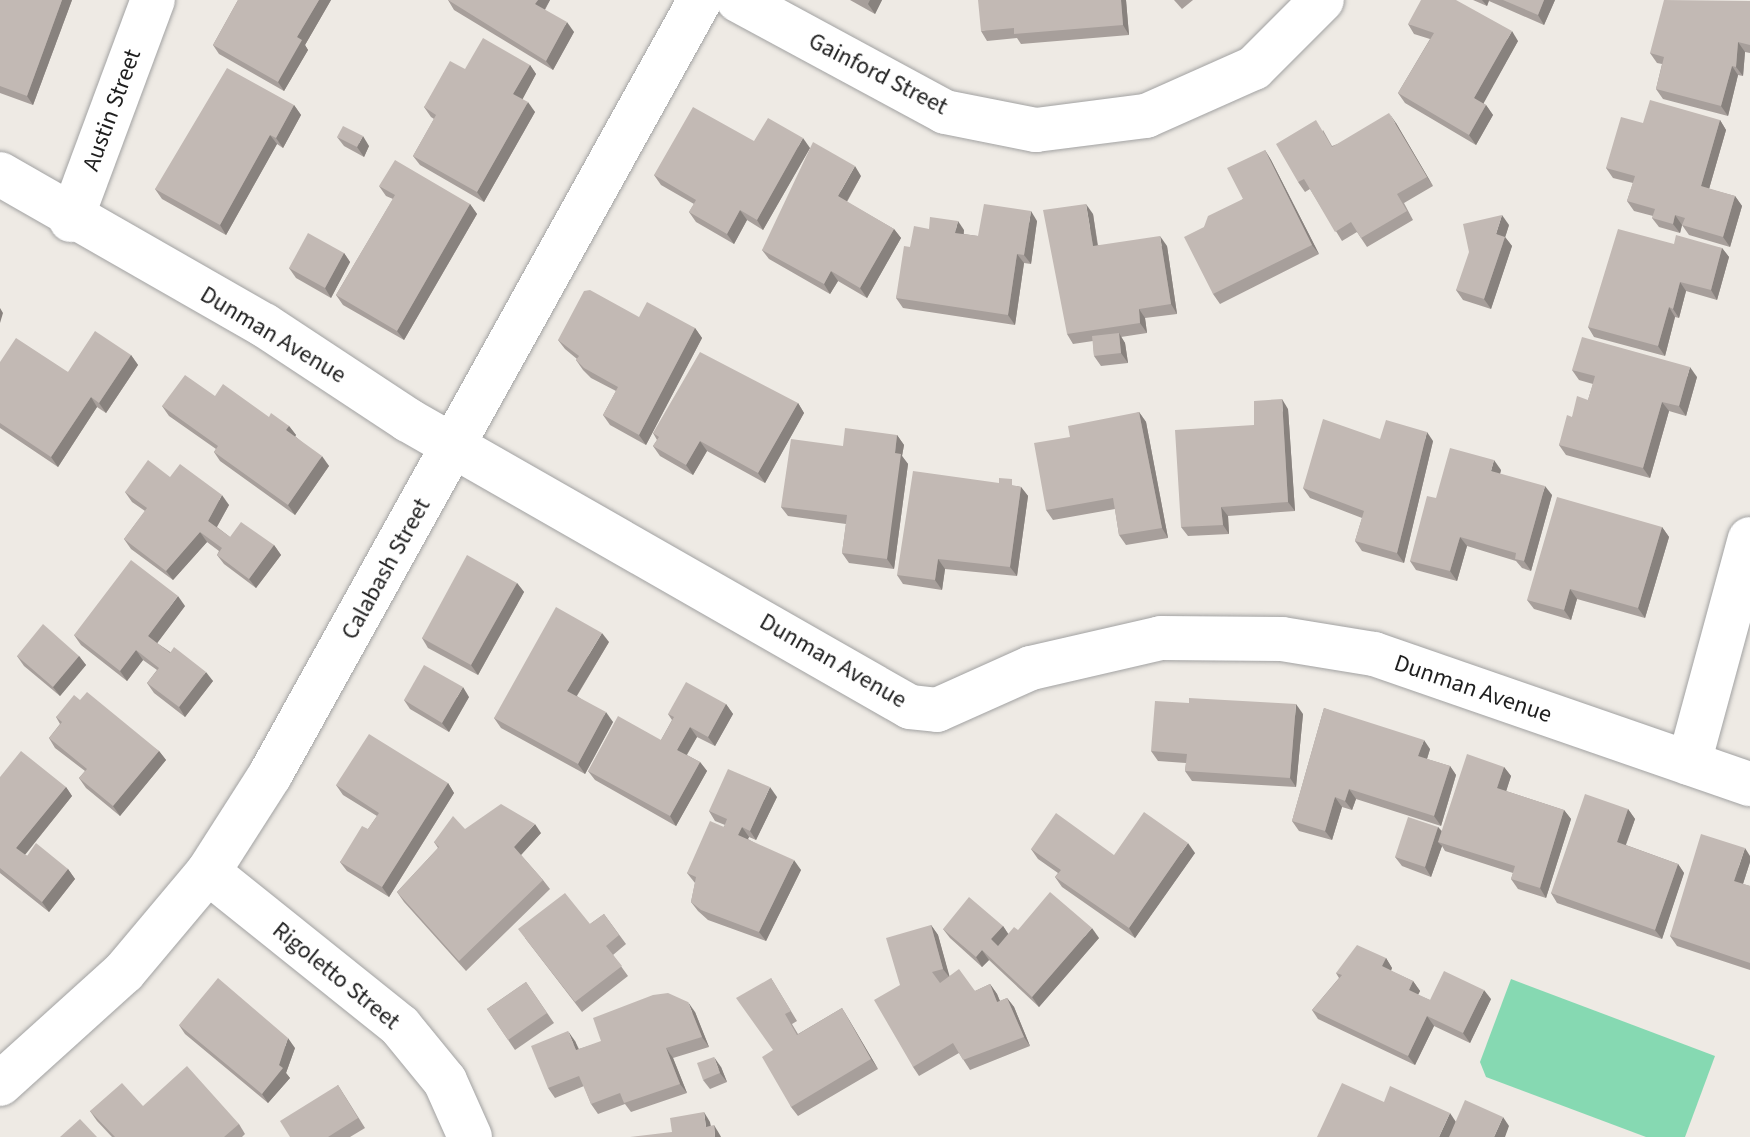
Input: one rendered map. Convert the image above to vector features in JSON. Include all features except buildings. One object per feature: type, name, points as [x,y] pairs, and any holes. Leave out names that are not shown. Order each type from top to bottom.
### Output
[{"type":"street","name":"Austin Street","points":[[71,220],[153,0]]},
{"type":"street","name":"Calabash Street","points":[[0,1084],[124,972],[208,872],[270,775],[700,0]]},
{"type":"street","name":"Gainford Street","points":[[738,0],[945,112],[1036,130],[1146,116],[1254,68],[1322,0]]},
{"type":"street","name":"Dunman Avenue","points":[[0,174],[71,220],[264,325],[455,446],[910,707],[937,710],[1031,668],[1161,638],[1282,639],[1374,654],[1750,784]]},
{"type":"street","points":[[1689,763],[1750,539]]},
{"type":"street","name":"Rigoletto Street","points":[[208,872],[400,1026],[445,1081],[470,1137]]},
{"type":"green space","points":[[1511,979],[1715,1056],[1685,1137],[1646,1137],[1486,1077],[1480,1062]]}]
